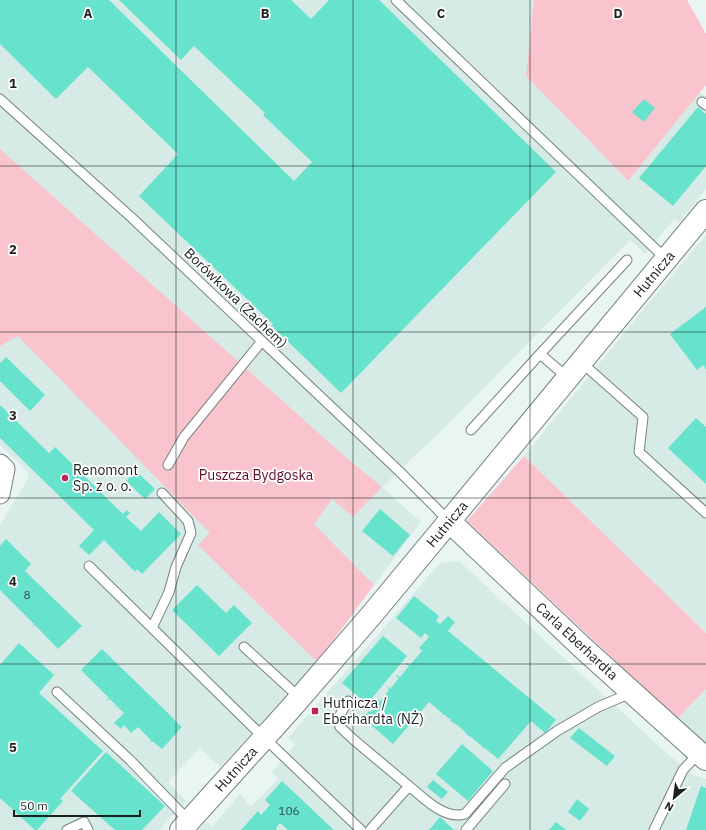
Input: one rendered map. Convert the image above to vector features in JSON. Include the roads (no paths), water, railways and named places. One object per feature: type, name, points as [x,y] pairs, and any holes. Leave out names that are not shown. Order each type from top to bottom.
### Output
[{"type":"street","name":"Hutnicza","points":[[185,825],[300,698],[374,612],[706,210]]},
{"type":"street","points":[[0,464],[5,469],[0,494]]},
{"type":"street","name":"Carla Eberhardta","points":[[450,521],[584,649],[702,756]]},
{"type":"lane","points":[[396,0],[666,259]]},
{"type":"lane","name":"Borówkowa (Zachem)","points":[[0,99],[132,218],[450,521]]},
{"type":"lane","points":[[471,430],[627,260]]},
{"type":"lane","points":[[168,465],[184,437],[262,341]]},
{"type":"lane","points":[[540,354],[574,370],[643,417],[639,452],[706,513]]},
{"type":"lane","points":[[152,628],[169,592],[176,567],[191,534],[188,522],[162,494]]},
{"type":"lane","points":[[89,566],[264,738],[361,830]]},
{"type":"lane","points":[[244,647],[300,698]]},
{"type":"lane","points":[[56,692],[130,760],[185,825]]},
{"type":"lane","points":[[348,701],[339,719],[340,727],[426,800],[448,814],[457,816],[465,814],[505,768],[557,731],[598,707],[632,692]]},
{"type":"lane","points":[[654,830],[683,770],[702,756]]},
{"type":"lane","points":[[466,830],[505,784]]},
{"type":"lane","points":[[370,830],[408,786]]},
{"type":"lane","points":[[67,830],[84,822],[88,830]]},
{"type":"place","name":"Renomont Sp. z o. o.","points":[[65,478]]},
{"type":"place","name":"Hutnicza / Eberhardta (NŻ)","points":[[315,711]]},
{"type":"park label","name":"Puszcza Bydgoska","points":[[256,475]]}]
